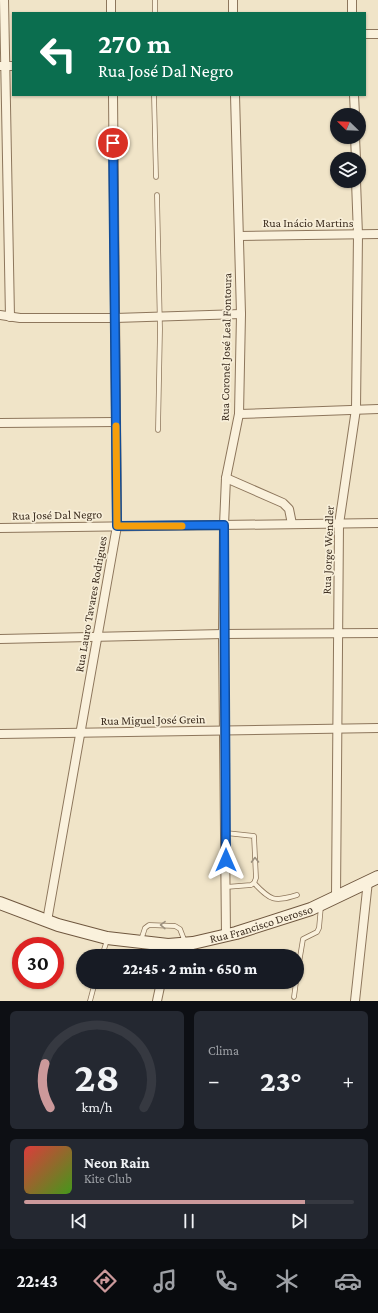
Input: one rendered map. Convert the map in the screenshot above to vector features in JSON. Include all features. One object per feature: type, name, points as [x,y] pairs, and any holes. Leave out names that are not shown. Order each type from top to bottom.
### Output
[{"type":"main road","name":"Rua Francisco Derosso","points":[[170,949],[226,935],[311,909],[373,879]]},
{"type":"main road","name":"Rua Francisco Derosso","points":[[0,903],[47,921],[107,938],[141,942],[164,949]]},
{"type":"street","points":[[4,0],[6,66],[4,188],[10,317]]},
{"type":"street","points":[[111,0],[111,12]]},
{"type":"street","points":[[233,0],[233,12]]},
{"type":"street","points":[[352,0],[352,12]]},
{"type":"street","points":[[366,34],[378,34]]},
{"type":"street","name":"Rua Lauro Tavares Rodrigues","points":[[47,921],[117,526],[112,96]]},
{"type":"street","name":"Rua Coronel José Leal Fontoura","points":[[226,935],[223,634],[224,525],[226,478],[240,414],[241,314],[235,96]]},
{"type":"street","points":[[354,96],[355,108]]},
{"type":"street","name":"Rua Jorge Wendler","points":[[336,897],[339,524],[356,409],[358,235],[356,188]]},
{"type":"street","name":"Rua Inácio Martins","points":[[239,236],[378,234]]},
{"type":"street","points":[[0,315],[10,317],[115,318],[241,314]]},
{"type":"street","points":[[240,414],[378,409]]},
{"type":"street","points":[[0,423],[116,422]]},
{"type":"street","points":[[226,478],[283,503],[289,509],[292,524]]},
{"type":"street","name":"Rua José Dal Negro","points":[[0,528],[378,523]]},
{"type":"street","points":[[0,639],[223,634],[378,633]]},
{"type":"street","name":"Rua Miguel José Grein","points":[[0,734],[378,728]]},
{"type":"street","points":[[355,1001],[373,879]]},
{"type":"street","points":[[157,1001],[160,989]]},
{"type":"lane","points":[[155,0],[155,12]]},
{"type":"lane","points":[[154,96],[156,177]]},
{"type":"lane","points":[[157,195],[159,317],[158,430]]},
{"type":"lane","points":[[226,833],[254,836],[254,883]]},
{"type":"lane","points":[[226,887],[251,885],[254,883]]},
{"type":"lane","points":[[254,883],[272,899],[281,900],[298,895]]},
{"type":"lane","points":[[301,949],[303,939],[317,932],[320,928],[322,916],[321,904]]},
{"type":"lane","points":[[141,942],[145,928],[149,925],[175,926],[180,930],[186,944]]},
{"type":"lane","points":[[104,949],[107,938]]},
{"type":"lane","points":[[90,1001],[93,989]]},
{"type":"lane","points":[[294,997],[295,989]]},
{"type":"slow traffic","points":[[116,426],[117,526],[182,526]]},
{"type":"route","points":[[113,143],[117,526],[224,525],[223,634],[226,860]]}]
